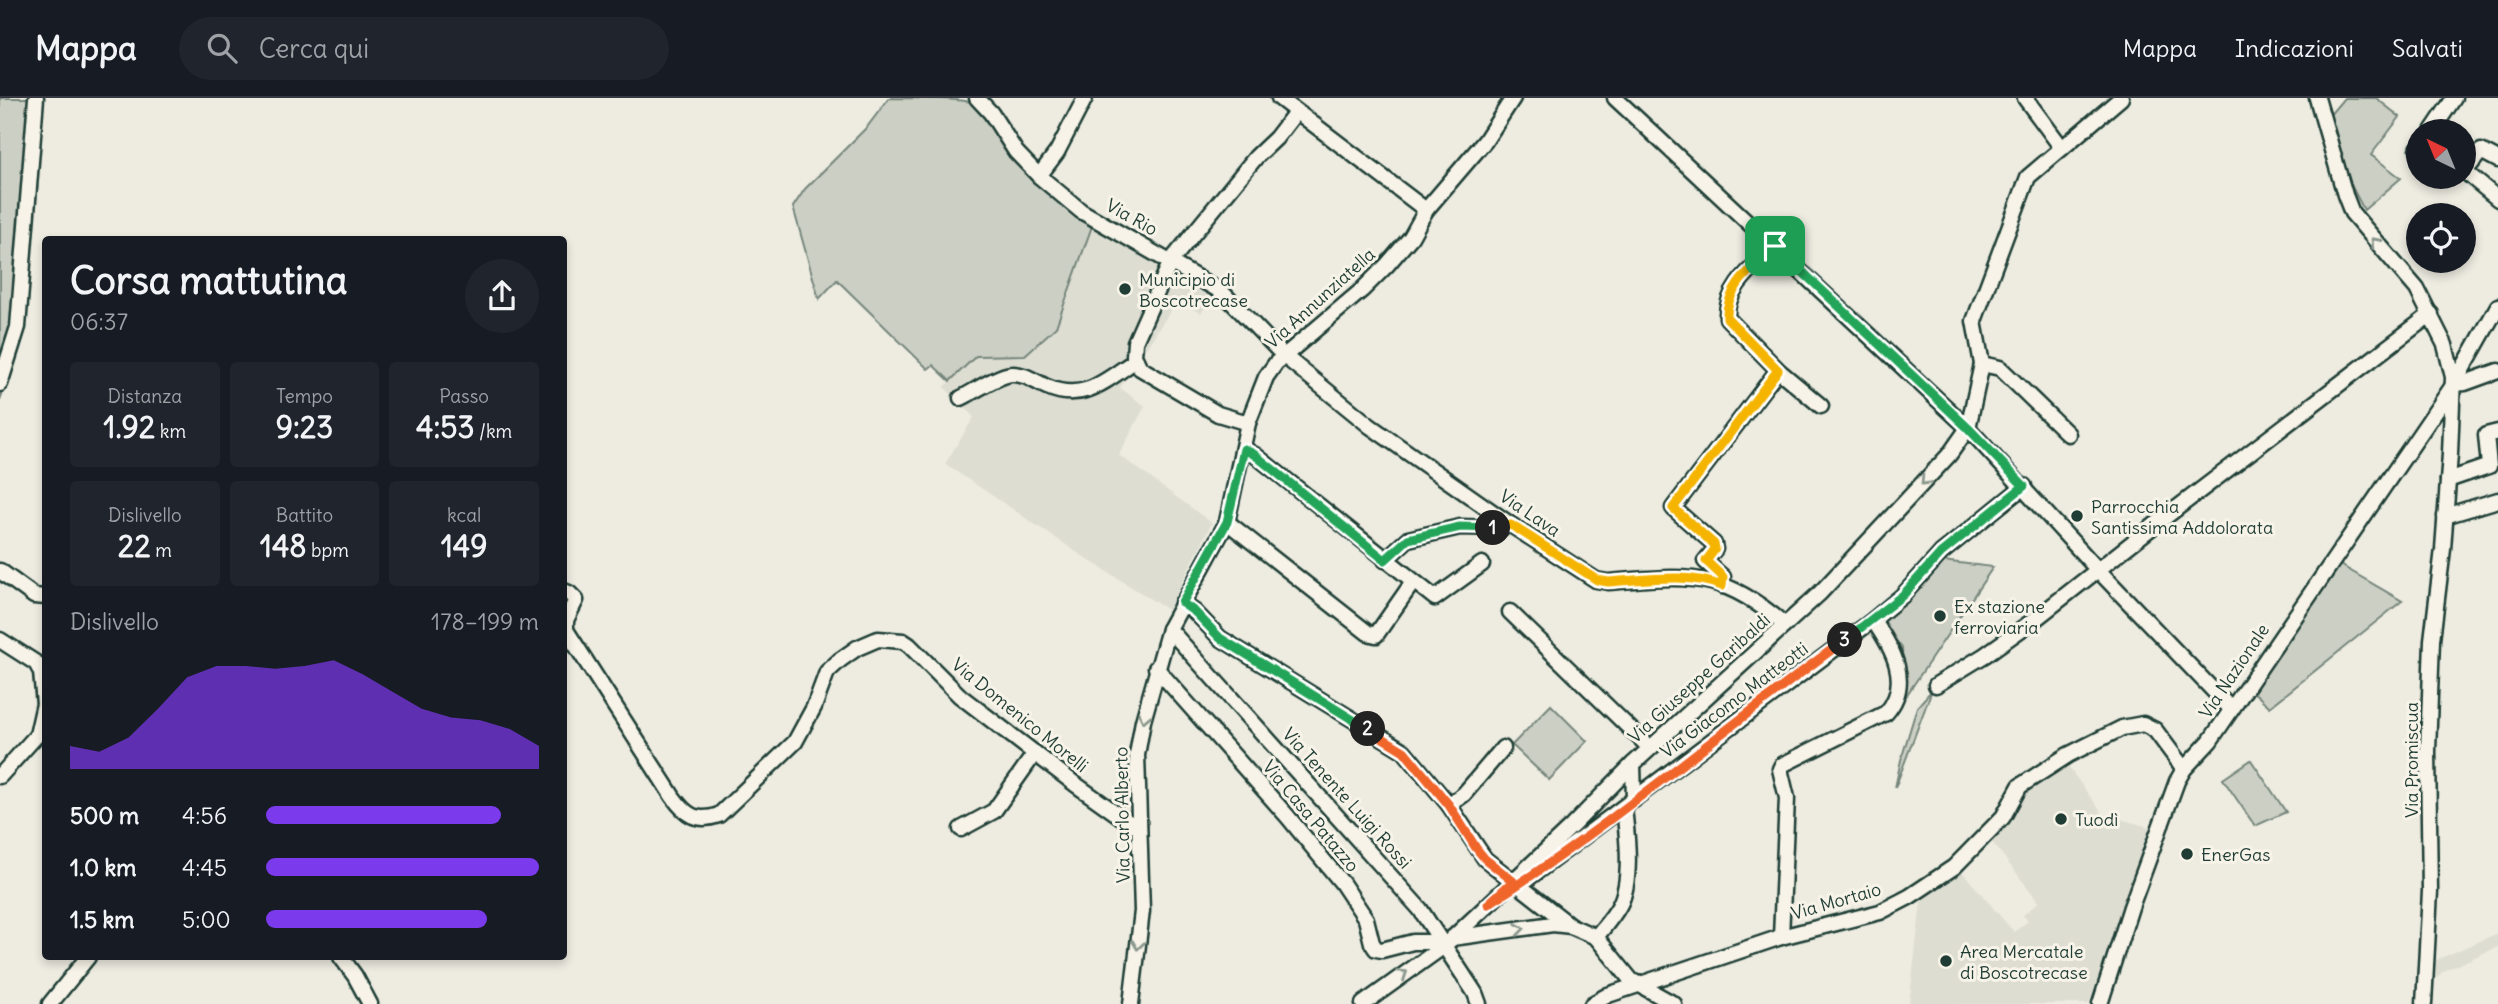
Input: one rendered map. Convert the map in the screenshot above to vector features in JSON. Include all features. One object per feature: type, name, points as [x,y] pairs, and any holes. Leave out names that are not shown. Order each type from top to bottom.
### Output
[{"type":"street","points":[[0,384],[18,327],[36,98]]},
{"type":"street","name":"Via Rio","points":[[977,98],[1016,152],[1039,176],[1081,211],[1222,292],[1283,355]]},
{"type":"street","points":[[1039,176],[1057,152],[1085,98]]},
{"type":"street","points":[[1279,98],[1426,210]]},
{"type":"street","name":"Via Annunziatella","points":[[1169,629],[1227,522],[1248,423],[1266,377],[1283,355],[1362,290],[1387,265],[1411,237],[1426,210],[1485,141],[1513,98]]},
{"type":"street","points":[[1615,98],[1968,428],[2024,486],[2098,570],[2231,709]]},
{"type":"street","points":[[2025,98],[2062,148]]},
{"type":"street","points":[[1968,428],[1982,364],[1974,321],[2028,177],[2121,98]]},
{"type":"street","name":"Via Promiscua","points":[[2317,98],[2352,213],[2417,289],[2445,345],[2454,384],[2430,682],[2430,891],[2424,1004]]},
{"type":"street","points":[[2440,119],[2454,98]]},
{"type":"street","points":[[2449,119],[2462,98]]},
{"type":"street","points":[[1248,423],[1218,414],[1140,368],[1134,356],[1135,342],[1171,261],[1296,112]]},
{"type":"street","points":[[2476,157],[2481,151],[2498,160]]},
{"type":"street","points":[[2476,181],[2498,199]]},
{"type":"street","points":[[1775,246],[1736,285],[1727,308],[1727,318],[1778,370],[1821,406]]},
{"type":"street","name":"Via Nazionale","points":[[2100,1004],[2177,781],[2184,769],[2210,741],[2454,384],[2498,306]]},
{"type":"street","points":[[1936,685],[1985,655],[2431,314]]},
{"type":"street","name":"Via Lava","points":[[1283,355],[1370,426],[1511,525],[1597,580],[1608,582],[1684,578],[1712,582],[1763,606],[1785,625]]},
{"type":"street","points":[[961,398],[1010,374],[1029,377],[1060,392],[1076,394],[1098,386],[1136,360]]},
{"type":"street","points":[[1982,364],[2000,368],[2068,433]]},
{"type":"street","points":[[1722,586],[1723,577],[1706,561],[1715,549],[1714,544],[1673,508],[1778,370]]},
{"type":"street","points":[[2454,384],[2465,383],[2498,371]]},
{"type":"street","name":"Via Giuseppe Garibaldi","points":[[1515,884],[1633,764],[1820,593],[1940,465],[1968,428]]},
{"type":"street","points":[[2448,480],[2489,466],[2486,435],[2498,432]]},
{"type":"street","points":[[1244,449],[1435,598],[1482,564]]},
{"type":"street","name":"Via Giacomo Matteotti","points":[[1445,942],[1488,904],[1629,804],[1873,620],[1903,595],[1941,553],[2024,486]]},
{"type":"street","points":[[2445,516],[2498,500]]},
{"type":"street","points":[[1227,522],[1368,633],[1376,635],[1413,582]]},
{"type":"street","points":[[1385,560],[1408,539],[1460,527],[1498,528],[1511,525]]},
{"type":"street","points":[[0,571],[34,596],[42,597]]},
{"type":"street","name":"Via Domenico Morelli","points":[[567,592],[576,600],[567,618]]},
{"type":"street","points":[[1182,603],[1195,612],[1220,638],[1404,751],[1449,805],[1485,859],[1571,926],[1596,937],[1623,972],[1674,1004]]},
{"type":"street","points":[[1510,612],[1650,748]]},
{"type":"street","points":[[1781,937],[1787,798],[1780,769],[1782,765],[1886,713],[1895,703],[1898,684],[1896,659],[1891,646],[1873,620]]},
{"type":"street","name":"Via Carlo Alberto","points":[[1130,1004],[1142,911],[1137,755],[1156,668],[1169,629]]},
{"type":"street","name":"Via Tenente Luigi Rossi","points":[[1169,629],[1420,909],[1445,942],[1479,1004]]},
{"type":"street","name":"Via Domenico Morelli","points":[[567,632],[673,797],[684,812],[691,816],[708,818],[719,814],[788,750],[806,723],[827,672],[857,648],[878,639],[903,641],[909,645],[960,696],[1131,824],[1139,826]]},
{"type":"street","points":[[0,640],[36,663],[41,672],[42,683]]},
{"type":"street","name":"Via Casa Patazzo","points":[[1156,668],[1288,817],[1342,883],[1366,919],[1376,949],[1413,942],[1445,942]]},
{"type":"street","name":"Via Mortaio","points":[[1592,1004],[1608,995],[1781,937],[1880,912],[1909,897],[1954,867],[1972,849],[2003,817],[2020,786],[2067,755],[2122,728],[2143,724],[2155,730],[2184,769]]},
{"type":"street","points":[[0,775],[41,740]]},
{"type":"street","points":[[1449,805],[1464,794],[1503,748]]},
{"type":"street","points":[[961,829],[994,811],[1035,753]]},
{"type":"street","points":[[1596,937],[1619,907],[1625,894],[1633,764]]},
{"type":"street","points":[[1363,1004],[1445,942],[1553,924],[1571,926]]},
{"type":"street","points":[[50,1004],[86,960]]},
{"type":"street","points":[[343,960],[370,1004]]},
{"type":"shaded area","points":[[0,98],[40,98],[31,257],[17,351],[0,401]]},
{"type":"shaded area","points":[[889,98],[946,99],[974,103],[989,119],[1007,152],[1025,173],[1092,226],[1056,327],[1025,355],[976,356],[950,381],[933,365],[928,369],[837,280],[819,299],[793,207],[805,189],[867,127]]},
{"type":"shaded area","points":[[2344,98],[2376,98],[2400,117],[2371,155],[2401,178],[2364,210],[2351,185],[2328,117]]},
{"type":"shaded area","points":[[1092,226],[1216,294],[1201,313],[1177,301],[1120,388],[1145,406],[1119,455],[1212,523],[1168,610],[945,464],[974,417],[944,387],[976,356],[1025,355],[1056,327]]},
{"type":"shaded area","points":[[1942,561],[1993,567],[1904,699],[1902,648],[1880,620]]},
{"type":"shaded area","points":[[2337,563],[2402,601],[2270,707],[2250,689]]},
{"type":"shaded area","points":[[1932,690],[1895,788],[1917,707]]},
{"type":"shaded area","points":[[1551,705],[1587,741],[1549,780],[1512,745]]},
{"type":"shaded area","points":[[2251,760],[2286,812],[2255,826],[2223,779]]},
{"type":"shaded area","points":[[2064,761],[2103,814],[2152,828],[2089,1004],[1909,1004],[1922,895],[1958,867],[2014,932],[2028,921],[2023,915],[2039,902],[1989,838],[2016,798]]},
{"type":"shaded area","points":[[2498,933],[2498,947],[2443,971],[2430,985],[2432,962]]},
{"type":"place","name":"Municipio di Boscotrecase","points":[[1125,289]]},
{"type":"place","name":"Parrocchia Santissima Addolorata","points":[[2077,516]]},
{"type":"place","name":"Ex stazione ferroviaria","points":[[1940,616]]},
{"type":"place","name":"Tuodì","points":[[2061,819]]},
{"type":"place","name":"EnerGas","points":[[2187,854]]},
{"type":"place","name":"Area Mercatale di Boscotrecase","points":[[1946,961]]},
{"type":"route","points":[[1775,246],[1968,428],[2024,486],[1941,553],[1903,595],[1873,620],[1531,877],[1488,904],[1513,881],[1485,859],[1449,805],[1404,751],[1220,638],[1195,612],[1182,603],[1227,522],[1244,449],[1385,560],[1408,539],[1460,527],[1498,528],[1511,525],[1597,580],[1608,582],[1684,578],[1722,586],[1723,577],[1706,561],[1715,549],[1714,544],[1673,508],[1778,370],[1727,318],[1727,308],[1736,285],[1775,246]]}]
